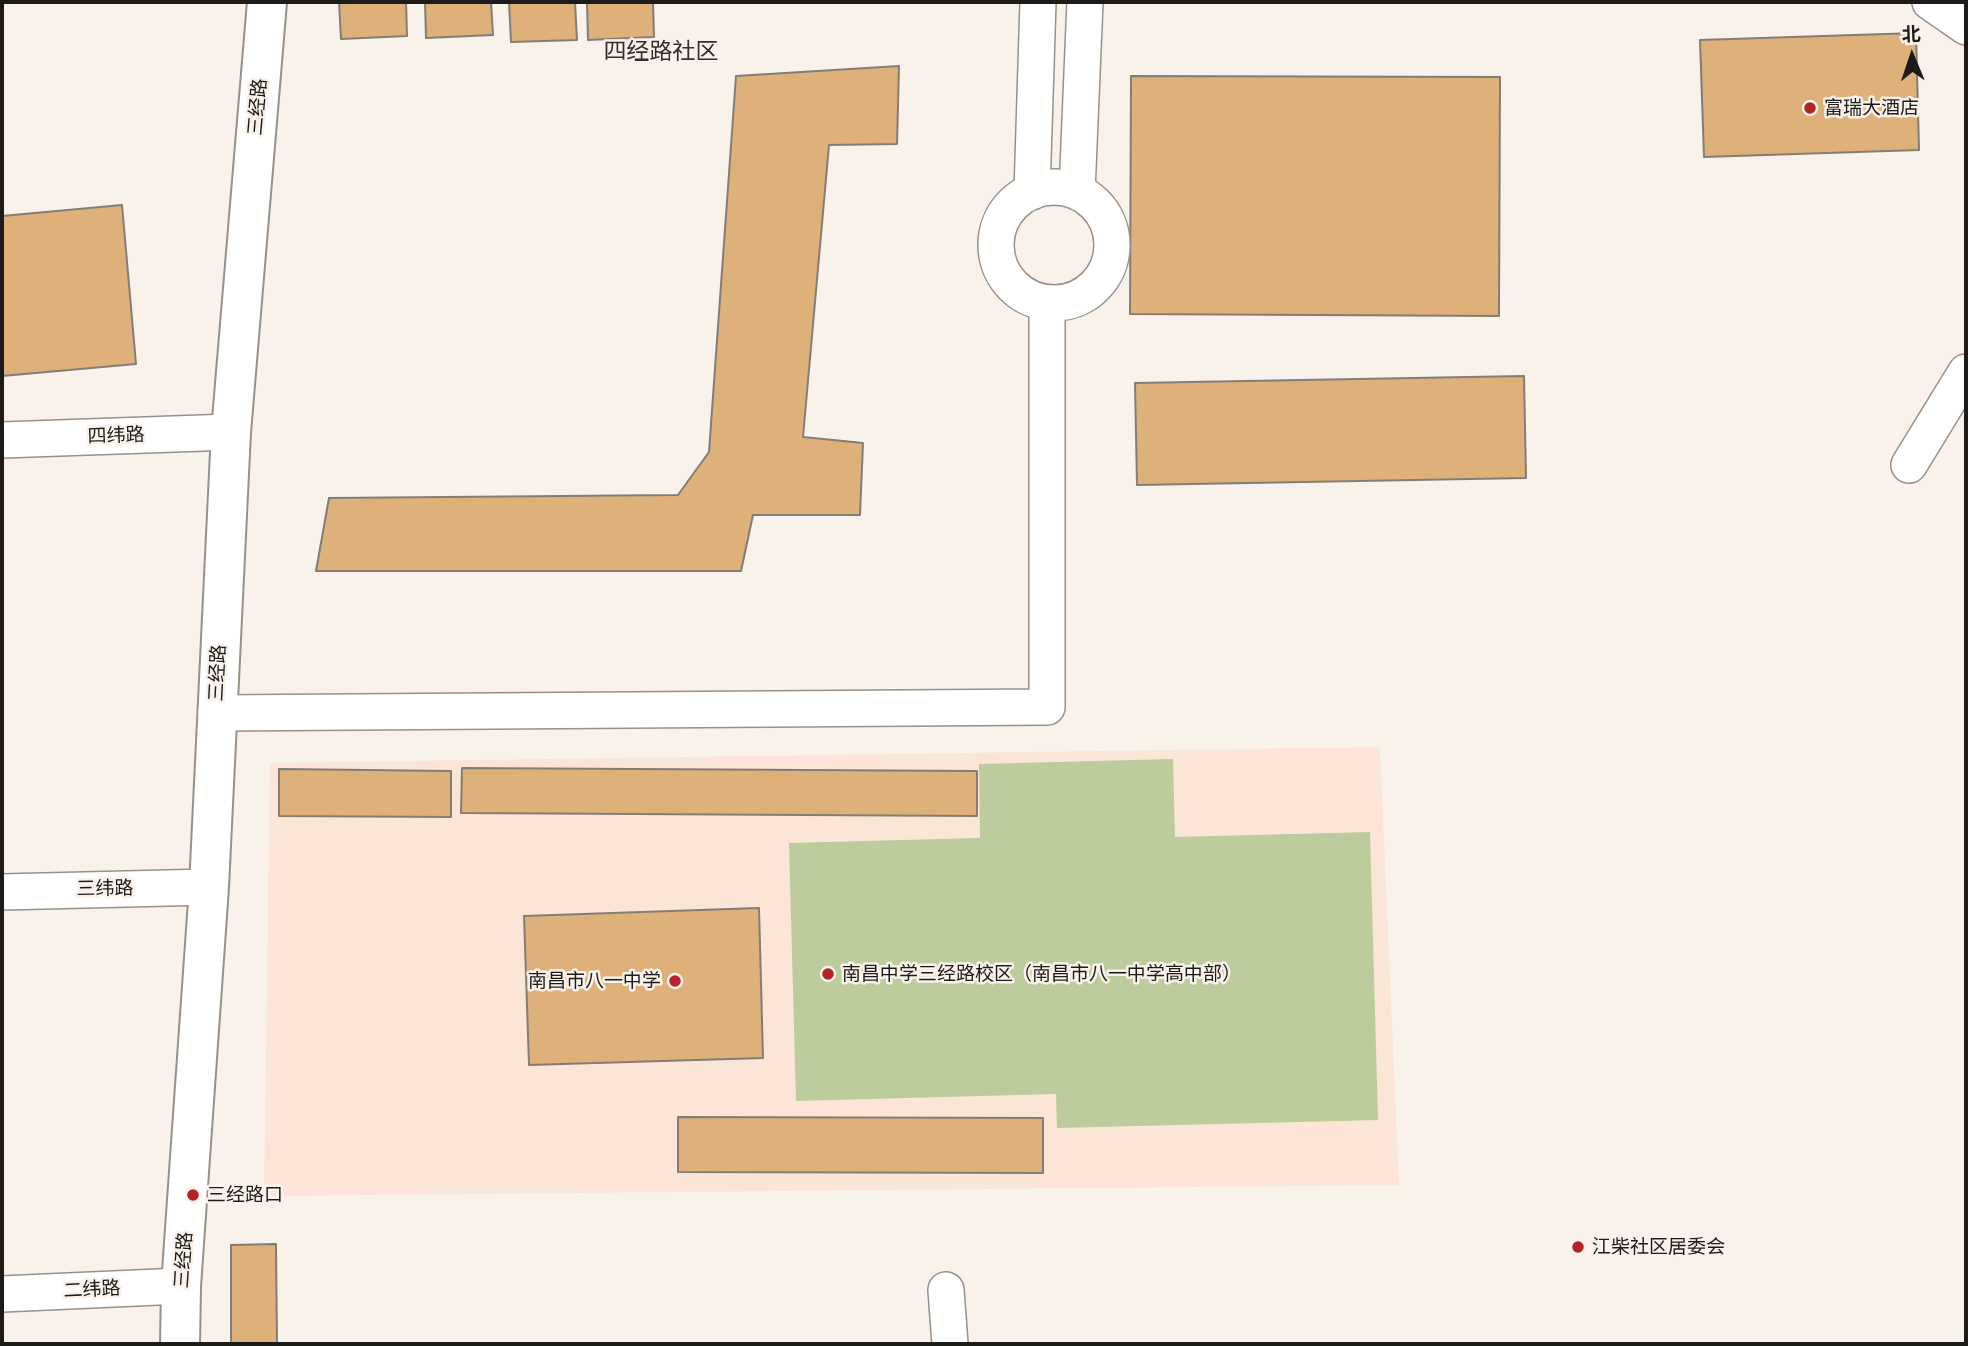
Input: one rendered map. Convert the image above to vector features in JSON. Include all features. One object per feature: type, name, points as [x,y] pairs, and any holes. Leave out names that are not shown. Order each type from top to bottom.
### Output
[{"type":"main road","name":"三经路","points":[[180,1344],[181,1286],[209,887],[231,432],[267,2]]},
{"type":"street","points":[[1032,192],[1038,2]]},
{"type":"street","points":[[1077,192],[1085,2]]},
{"type":"street","points":[[1930,2],[1966,27]]},
{"type":"street","points":[[1059,187],[1077,192],[1092,202],[1104,216],[1111,233],[1112,251],[1107,269],[1097,284],[1065,304],[1047,303],[1028,297],[1012,285],[1000,268],[995,249],[998,229],[1006,211],[1021,197],[1040,188],[1059,187]]},
{"type":"street","points":[[216,713],[1047,707],[1047,303]]},
{"type":"street","points":[[1909,465],[1966,372]]},
{"type":"street","name":"四纬路","points":[[2,440],[231,432]]},
{"type":"street","name":"三纬路","points":[[2,892],[209,887]]},
{"type":"street","name":"二纬路","points":[[2,1294],[181,1286]]},
{"type":"street","points":[[946,1290],[950,1344]]},
{"type":"shaded area","name":"南昌中学三经路校区（南昌市八一中学高中部）","points":[[1380,747],[1399,1185],[264,1196],[270,763]]},
{"type":"green space","points":[[1173,759],[1175,837],[1370,832],[1378,1120],[1057,1128],[1056,1094],[796,1101],[789,843],[980,838],[979,764]]},
{"type":"building","points":[[339,2],[406,2],[407,36],[341,39]]},
{"type":"building","points":[[425,2],[491,2],[493,35],[426,38]]},
{"type":"building","points":[[509,2],[575,2],[577,40],[511,42]]},
{"type":"building","points":[[587,2],[653,2],[654,37],[588,40]]},
{"type":"building","name":"富瑞大酒店","points":[[1916,33],[1919,150],[1704,157],[1700,40]]},
{"type":"building","points":[[899,66],[897,144],[829,145],[803,437],[863,443],[860,515],[753,515],[741,571],[316,571],[329,498],[678,495],[709,452],[736,76]]},
{"type":"building","points":[[1131,76],[1500,77],[1499,316],[1130,314]]},
{"type":"building","points":[[122,205],[136,364],[2,376],[2,216]]},
{"type":"building","points":[[1524,376],[1526,478],[1137,485],[1135,383]]},
{"type":"building","points":[[462,768],[977,771],[977,816],[461,813]]},
{"type":"building","points":[[279,769],[451,771],[451,817],[279,816]]},
{"type":"building","points":[[759,908],[763,1058],[529,1065],[524,916]]},
{"type":"building","points":[[678,1117],[1043,1118],[1043,1173],[678,1172]]},
{"type":"building","points":[[276,1244],[277,1344],[231,1344],[231,1245]]},
{"type":"place","name":"富瑞大酒店","points":[[1810,108]]},
{"type":"place","name":"南昌中学三经路校区（南昌市八一中学高中部）","points":[[828,974]]},
{"type":"place","name":"南昌市八一中学","points":[[675,981]]},
{"type":"place","name":"三经路口","points":[[193,1195]]},
{"type":"place","name":"江柴社区居委会","points":[[1578,1247]]},
{"type":"district","name":"四经路社区","points":[[661,52]]}]
